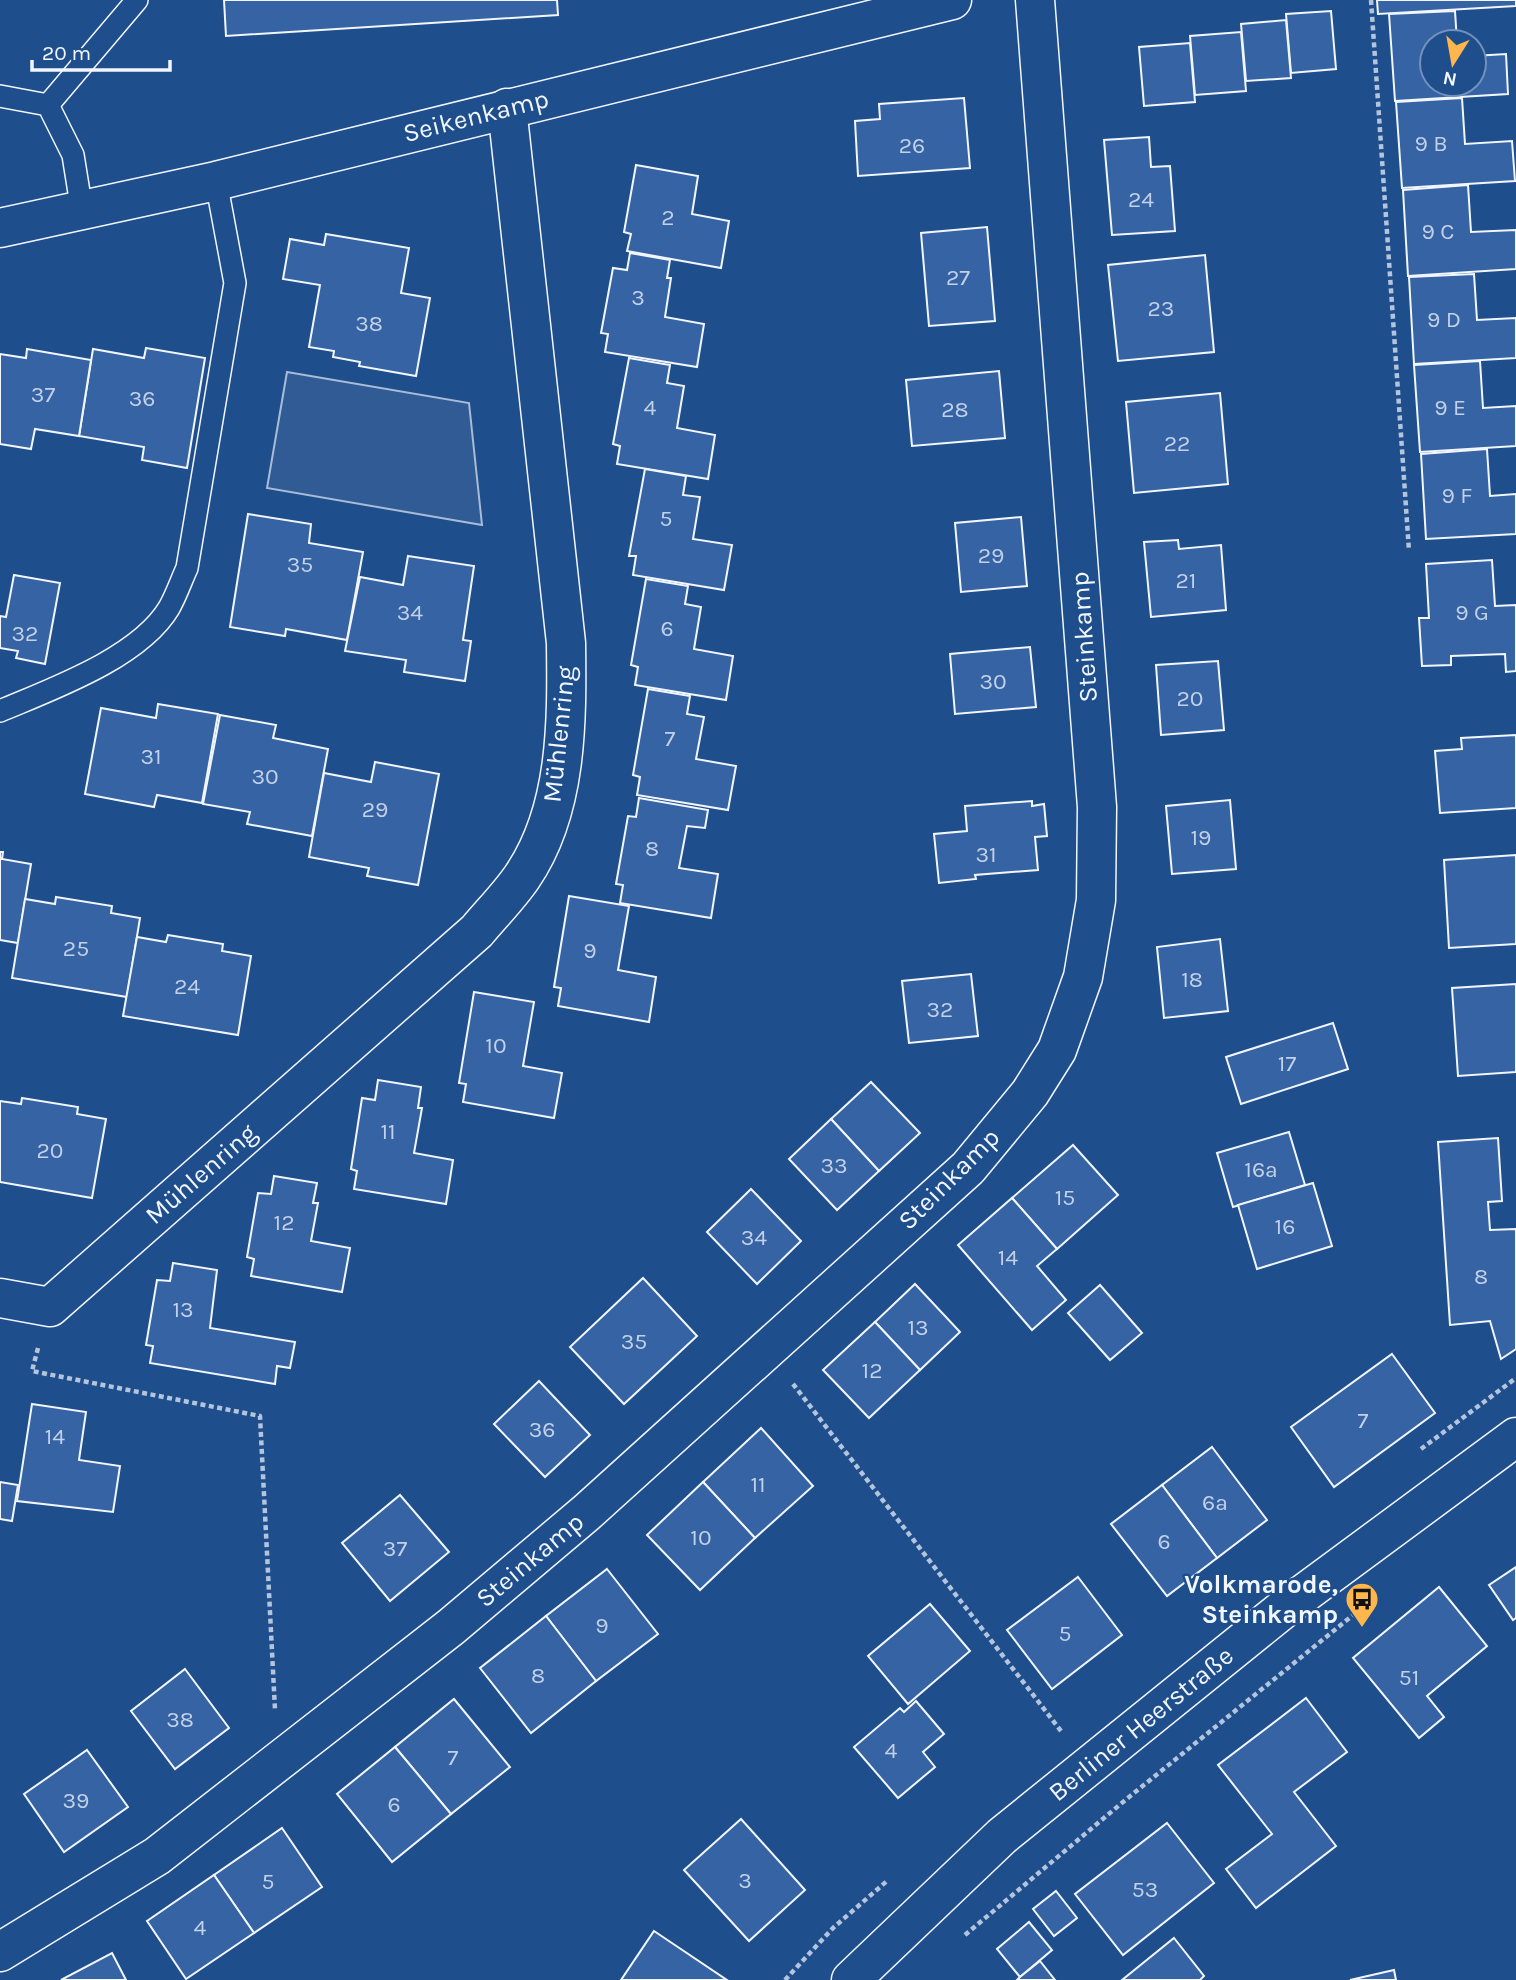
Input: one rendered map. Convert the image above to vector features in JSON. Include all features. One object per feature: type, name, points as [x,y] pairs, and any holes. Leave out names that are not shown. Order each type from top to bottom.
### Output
[{"type":"street","name":"Seikenkamp","points":[[0,228],[216,181],[952,0]]},
{"type":"street","name":"Steinkamp","points":[[0,1952],[157,1856],[451,1627],[586,1513],[968,1168],[1030,1093],[1057,1050],[1083,977],[1096,900],[1097,807],[1035,0]]},
{"type":"street","name":"Mühlenring","points":[[50,1307],[477,931],[523,876],[549,822],[561,768],[567,708],[566,643],[507,108]]},
{"type":"street","points":[[0,1298],[50,1307]]},
{"type":"street","name":"Berliner Heerstraße","points":[[851,1980],[1002,1836],[1287,1606],[1516,1437]]},
{"type":"lane","points":[[48,105],[137,0]]},
{"type":"lane","points":[[0,96],[48,105]]},
{"type":"lane","points":[[48,105],[73,155],[82,211]]},
{"type":"lane","points":[[0,710],[62,685],[134,644],[169,609],[187,568],[235,283],[216,181]]},
{"type":"path","points":[[1371,0],[1409,551]]},
{"type":"path","points":[[50,1307],[32,1371],[260,1416],[278,1763]]},
{"type":"path","points":[[767,1350],[1061,1731]]},
{"type":"path","points":[[959,1940],[1123,1801],[1369,1603]]},
{"type":"shaded area","points":[[287,372],[469,403],[482,525],[267,488]]},
{"type":"building","points":[[224,0],[557,0],[558,15],[226,36]]},
{"type":"building","points":[[1377,0],[1516,0],[1516,6],[1378,14]]},
{"type":"building","points":[[1331,11],[1336,69],[1291,73],[1286,14]]},
{"type":"building","points":[[1455,11],[1456,28],[1418,28],[1418,98],[1443,98],[1395,101],[1389,14]]},
{"type":"building","points":[[1286,20],[1291,78],[1246,81],[1241,24]]},
{"type":"building","points":[[1241,32],[1246,91],[1195,95],[1190,36]]},
{"type":"building","points":[[1190,43],[1195,102],[1144,106],[1139,47]]},
{"type":"building","points":[[1506,54],[1508,94],[1488,95],[1488,55]]},
{"type":"building","points":[[964,98],[970,168],[858,176],[855,121],[880,119],[879,104]]},
{"type":"building","points":[[1462,98],[1465,144],[1512,141],[1515,181],[1402,188],[1396,102]]},
{"type":"building","points":[[1149,137],[1151,167],[1170,166],[1175,231],[1112,235],[1104,140]]},
{"type":"building","points":[[636,165],[698,176],[692,214],[729,221],[721,268],[627,251],[631,234],[624,232]]},
{"type":"building","points":[[1468,185],[1471,232],[1516,230],[1516,269],[1408,276],[1403,190]]},
{"type":"building","points":[[987,227],[995,321],[929,326],[921,233]]},
{"type":"building","points":[[326,234],[409,248],[401,293],[430,298],[416,376],[359,366],[360,362],[333,357],[334,351],[309,347],[320,285],[283,279],[290,239],[324,245]]},
{"type":"building","points":[[630,253],[670,260],[667,278],[671,278],[665,317],[704,324],[697,367],[605,352],[608,334],[601,333],[613,268],[627,270]]},
{"type":"building","points":[[1205,255],[1214,352],[1118,361],[1108,265]]},
{"type":"building","points":[[1474,274],[1477,320],[1516,318],[1516,358],[1414,364],[1409,277]]},
{"type":"building","points":[[146,348],[205,358],[187,468],[142,460],[144,447],[79,436],[93,349],[144,358]]},
{"type":"building","points":[[27,349],[91,360],[79,436],[35,429],[31,449],[0,444],[0,354],[26,358]]},
{"type":"building","points":[[629,358],[670,365],[667,383],[684,386],[677,428],[715,435],[708,479],[617,464],[620,446],[613,444]]},
{"type":"building","points":[[1480,361],[1483,408],[1516,406],[1516,446],[1420,452],[1414,365]]},
{"type":"building","points":[[999,371],[1005,438],[912,446],[906,380]]},
{"type":"building","points":[[1220,393],[1228,484],[1134,493],[1126,402]]},
{"type":"building","points":[[1487,449],[1490,496],[1516,494],[1516,534],[1426,539],[1421,454]]},
{"type":"building","points":[[645,469],[686,476],[683,495],[700,497],[693,539],[732,545],[724,590],[633,575],[636,556],[629,556]]},
{"type":"building","points":[[248,514],[311,524],[309,543],[363,552],[347,640],[286,629],[285,636],[230,627]]},
{"type":"building","points":[[1021,517],[1027,586],[961,592],[955,523]]},
{"type":"building","points":[[1178,540],[1179,549],[1221,545],[1226,610],[1151,617],[1144,542]]},
{"type":"building","points":[[408,556],[474,566],[463,640],[471,641],[465,681],[404,672],[406,660],[345,651],[360,577],[403,585]]},
{"type":"building","points":[[1492,560],[1495,606],[1516,605],[1516,671],[1506,672],[1505,654],[1451,656],[1451,665],[1422,666],[1419,618],[1429,618],[1426,564]]},
{"type":"building","points":[[14,575],[60,583],[45,664],[16,658],[18,651],[0,648],[0,616],[6,617]]},
{"type":"building","points":[[646,579],[688,586],[685,604],[701,607],[694,649],[733,656],[726,700],[635,685],[638,667],[631,665]]},
{"type":"building","points":[[1030,647],[1036,707],[955,714],[950,654]]},
{"type":"building","points":[[1218,661],[1224,730],[1161,735],[1156,665]]},
{"type":"building","points":[[648,689],[690,696],[687,714],[704,717],[696,759],[736,766],[728,810],[637,795],[640,777],[633,775]]},
{"type":"building","points":[[158,704],[218,714],[202,803],[157,795],[154,807],[85,794],[101,708],[156,718]]},
{"type":"building","points":[[220,715],[276,725],[273,738],[328,749],[312,836],[247,824],[250,812],[203,804]]},
{"type":"building","points":[[1516,735],[1516,808],[1440,813],[1435,751],[1462,749],[1461,738]]},
{"type":"building","points":[[375,762],[439,774],[418,885],[367,876],[369,868],[309,857],[324,773],[371,782]]},
{"type":"building","points":[[639,798],[708,810],[705,828],[687,826],[679,868],[718,874],[711,918],[620,903],[623,885],[616,884],[628,816],[636,817]]},
{"type":"building","points":[[1230,800],[1236,869],[1172,874],[1166,806]]},
{"type":"building","points":[[1032,801],[1032,806],[1044,804],[1047,836],[1035,837],[1038,870],[975,875],[976,879],[939,883],[934,834],[967,831],[965,806]]},
{"type":"building","points":[[0,852],[3,852],[2,859],[31,864],[18,943],[0,940]]},
{"type":"building","points":[[1516,855],[1516,944],[1449,948],[1444,860]]},
{"type":"building","points":[[569,896],[629,906],[618,970],[656,977],[649,1022],[558,1006],[561,988],[554,987]]},
{"type":"building","points":[[56,897],[112,906],[111,913],[140,918],[127,997],[12,978],[25,899],[55,904]]},
{"type":"building","points":[[168,935],[223,944],[222,951],[251,956],[238,1035],[123,1016],[137,937],[166,942]]},
{"type":"building","points":[[1220,939],[1228,1011],[1164,1018],[1157,947]]},
{"type":"building","points":[[971,974],[978,1036],[909,1043],[902,981]]},
{"type":"building","points":[[1516,984],[1516,1072],[1458,1076],[1452,988]]},
{"type":"building","points":[[474,992],[534,1002],[523,1066],[562,1073],[554,1118],[463,1102],[466,1084],[459,1083]]},
{"type":"building","points":[[1333,1023],[1348,1069],[1241,1104],[1226,1057]]},
{"type":"building","points":[[378,1080],[421,1087],[418,1108],[422,1108],[414,1153],[453,1160],[446,1204],[354,1189],[357,1171],[351,1169],[362,1098],[375,1100]]},
{"type":"building","points":[[871,1082],[920,1133],[879,1171],[831,1119]]},
{"type":"building","points":[[22,1098],[78,1107],[77,1114],[106,1119],[92,1198],[0,1182],[0,1101],[21,1104]]},
{"type":"building","points":[[831,1119],[879,1171],[837,1210],[789,1159]]},
{"type":"building","points":[[1289,1132],[1305,1185],[1233,1207],[1217,1153]]},
{"type":"building","points":[[1498,1138],[1502,1201],[1488,1202],[1490,1230],[1516,1229],[1516,1349],[1501,1359],[1490,1321],[1450,1325],[1438,1142]]},
{"type":"building","points":[[1073,1145],[1118,1195],[1057,1249],[1012,1198]]},
{"type":"building","points":[[274,1176],[317,1183],[313,1203],[318,1203],[311,1241],[350,1248],[342,1292],[251,1276],[254,1259],[247,1257],[258,1193],[271,1194]]},
{"type":"building","points":[[1313,1183],[1332,1246],[1257,1269],[1238,1205]]},
{"type":"building","points":[[751,1189],[801,1241],[757,1284],[707,1232]]},
{"type":"building","points":[[1012,1198],[1057,1249],[1037,1266],[1066,1300],[1032,1330],[958,1245]]},
{"type":"building","points":[[173,1263],[217,1270],[210,1328],[295,1342],[290,1368],[277,1366],[275,1384],[150,1363],[153,1346],[146,1345],[157,1280],[170,1281]]},
{"type":"building","points":[[643,1278],[697,1336],[624,1404],[570,1347]]},
{"type":"building","points":[[915,1284],[960,1332],[920,1370],[875,1322]]},
{"type":"building","points":[[1100,1285],[1142,1333],[1110,1360],[1068,1313]]},
{"type":"building","points":[[875,1322],[920,1370],[869,1418],[823,1370]]},
{"type":"building","points":[[1392,1354],[1435,1413],[1334,1487],[1291,1427]]},
{"type":"building","points":[[539,1381],[590,1435],[545,1477],[494,1424]]},
{"type":"building","points":[[32,1404],[86,1412],[79,1460],[120,1466],[113,1512],[17,1501]]},
{"type":"building","points":[[761,1428],[813,1486],[755,1538],[703,1482]]},
{"type":"building","points":[[1212,1447],[1267,1520],[1217,1558],[1162,1485]]},
{"type":"building","points":[[0,1482],[18,1485],[12,1521],[0,1519]]},
{"type":"building","points":[[703,1482],[755,1538],[700,1590],[647,1535]]},
{"type":"building","points":[[1162,1485],[1217,1558],[1167,1596],[1111,1524]]},
{"type":"building","points":[[400,1495],[449,1552],[390,1601],[342,1543]]},
{"type":"building","points":[[1516,1567],[1516,1618],[1513,1620],[1489,1585]]},
{"type":"building","points":[[607,1569],[658,1634],[596,1681],[546,1616]]},
{"type":"building","points":[[1078,1577],[1122,1635],[1052,1689],[1007,1630]]},
{"type":"building","points":[[1439,1587],[1487,1646],[1427,1696],[1444,1717],[1419,1738],[1353,1658]]},
{"type":"building","points":[[930,1604],[970,1651],[908,1704],[868,1656]]},
{"type":"building","points":[[546,1616],[596,1681],[531,1733],[480,1668]]},
{"type":"building","points":[[185,1669],[229,1728],[175,1769],[131,1711]]},
{"type":"building","points":[[1306,1698],[1347,1752],[1294,1792],[1336,1846],[1256,1908],[1226,1869],[1272,1834],[1218,1765]]},
{"type":"building","points":[[454,1699],[510,1767],[451,1814],[395,1747]]},
{"type":"building","points":[[916,1701],[944,1734],[923,1752],[935,1767],[898,1798],[854,1747],[900,1708],[904,1712]]},
{"type":"building","points":[[395,1747],[451,1814],[392,1862],[337,1794]]},
{"type":"building","points":[[87,1750],[128,1807],[64,1852],[24,1794]]},
{"type":"building","points":[[741,1819],[805,1890],[749,1941],[684,1870]]},
{"type":"building","points":[[1167,1823],[1214,1883],[1123,1955],[1075,1894]]},
{"type":"building","points":[[282,1828],[322,1887],[254,1933],[214,1875]]},
{"type":"building","points":[[214,1875],[254,1933],[186,1979],[147,1921]]},
{"type":"building","points":[[1056,1891],[1077,1918],[1054,1936],[1033,1909]]},
{"type":"building","points":[[1029,1922],[1052,1950],[1020,1977],[997,1949]]},
{"type":"building","points":[[654,1931],[727,1980],[621,1980]]},
{"type":"building","points":[[1174,1938],[1204,1976],[1200,1980],[1122,1980]]},
{"type":"building","points":[[112,1953],[126,1980],[61,1980]]},
{"type":"building","points":[[1040,1961],[1055,1980],[1017,1980],[1020,1977]]},
{"type":"building","points":[[1394,1970],[1396,1980],[1350,1980]]},
{"type":"place","name":"Volkmarode, Steinkamp","points":[[1362,1629]]}]
